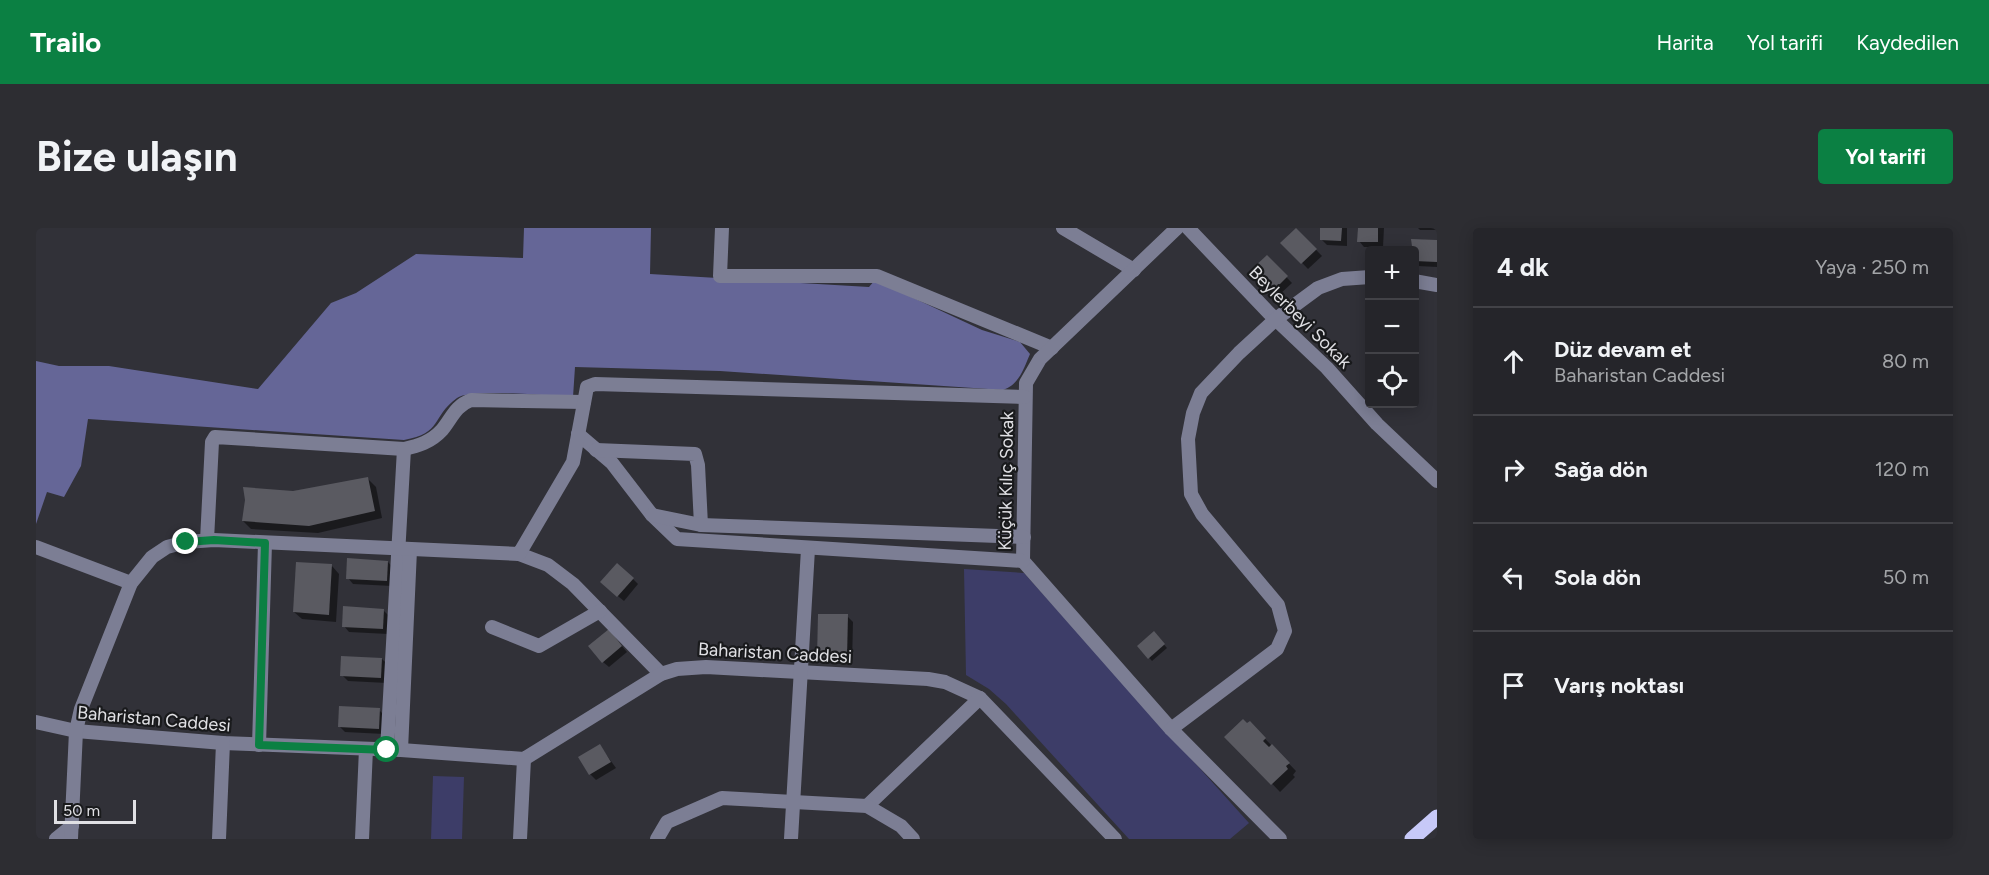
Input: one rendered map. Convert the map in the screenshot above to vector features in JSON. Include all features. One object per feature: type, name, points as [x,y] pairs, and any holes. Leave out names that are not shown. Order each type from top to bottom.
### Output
[{"type":"main road","points":[[1412,839],[1437,817]]},
{"type":"street","points":[[722,228],[720,276],[877,276],[1052,348]]},
{"type":"street","points":[[1063,228],[1134,270]]},
{"type":"street","name":"Küçük Kılıç Sokak","points":[[1177,228],[1040,359],[1026,383],[1023,561],[1171,729],[1280,839]]},
{"type":"street","name":"Beylerbeyi Sokak","points":[[1188,228],[1327,368],[1377,424],[1437,481]]},
{"type":"street","points":[[1171,729],[1277,649],[1285,631],[1278,605],[1202,514],[1191,494],[1188,439],[1201,393],[1239,352],[1276,319],[1318,288],[1342,279],[1365,277]]},
{"type":"street","points":[[1419,282],[1437,285]]},
{"type":"street","points":[[519,554],[573,462],[588,387],[595,384],[1025,398]]},
{"type":"street","points":[[207,540],[212,442],[215,437],[404,449],[429,440],[442,430],[455,409],[471,400],[584,402]]},
{"type":"street","points":[[578,434],[612,463],[652,515],[677,539],[1023,561]]},
{"type":"street","points":[[394,750],[405,550],[404,449]]},
{"type":"street","points":[[596,450],[695,454],[698,465],[701,525]]},
{"type":"street","points":[[652,515],[701,525],[1024,537]]},
{"type":"street","points":[[56,839],[71,832],[76,731],[81,709],[131,583],[152,557],[167,547],[207,540],[519,554],[548,565],[600,611],[661,674]]},
{"type":"street","points":[[259,745],[265,543]]},
{"type":"street","points":[[36,547],[131,583]]},
{"type":"street","points":[[791,839],[808,549]]},
{"type":"street","points":[[492,627],[540,646],[600,611]]},
{"type":"street","name":"Baharistan Caddesi","points":[[36,722],[76,731],[223,744],[394,750],[524,759],[661,674],[677,669],[699,667],[928,679],[945,682],[980,698],[1115,839]]},
{"type":"street","points":[[867,806],[980,698]]},
{"type":"street","points":[[219,839],[223,744]]},
{"type":"street","points":[[362,839],[366,749]]},
{"type":"street","points":[[520,839],[524,759]]},
{"type":"street","points":[[657,839],[667,822],[722,798],[867,806],[901,826],[913,839]]},
{"type":"shaded area","points":[[524,228],[651,228],[650,274],[869,287],[875,280],[982,330],[1020,342],[1030,354],[1017,380],[1009,388],[1003,390],[720,371],[575,367],[573,397],[494,393],[465,395],[449,405],[431,429],[404,440],[88,419],[81,466],[64,497],[47,492],[36,524],[36,361],[59,366],[109,366],[258,389],[331,303],[356,293],[416,254],[523,258]]},
{"type":"shaded area","points":[[964,569],[1024,573],[1249,823],[1230,839],[1129,839],[1006,704],[989,689],[966,675]]},
{"type":"shaded area","points":[[433,776],[464,777],[462,839],[431,839]]},
{"type":"building","points":[[1296,228],[1317,249],[1301,264],[1280,243]]},
{"type":"building","points":[[1320,228],[1342,228],[1341,241],[1320,240]]},
{"type":"building","points":[[1358,228],[1378,228],[1378,242],[1357,242]]},
{"type":"building","points":[[1411,239],[1437,240],[1437,262],[1419,261],[1419,246],[1412,246]]},
{"type":"building","points":[[1267,255],[1288,276],[1273,291],[1252,269]]},
{"type":"building","points":[[368,477],[375,511],[309,526],[242,521],[245,500],[243,487],[293,491]]},
{"type":"building","points":[[347,558],[388,561],[387,581],[346,579]]},
{"type":"building","points":[[296,562],[332,564],[329,615],[293,612]]},
{"type":"building","points":[[617,563],[634,578],[617,597],[600,582]]},
{"type":"building","points":[[343,606],[384,609],[383,629],[342,627]]},
{"type":"building","points":[[818,614],[848,614],[847,659],[817,658]]},
{"type":"building","points":[[609,629],[622,646],[602,663],[588,646]]},
{"type":"building","points":[[1154,631],[1165,644],[1148,659],[1137,646]]},
{"type":"building","points":[[341,656],[382,658],[381,678],[340,676]]},
{"type":"building","points":[[339,706],[380,708],[379,729],[338,727]]},
{"type":"building","points":[[1243,719],[1247,723],[1250,721],[1266,738],[1263,741],[1269,747],[1272,744],[1290,763],[1286,766],[1288,769],[1271,785],[1224,737]]},
{"type":"building","points":[[600,744],[611,762],[589,775],[578,757]]},
{"type":"route","points":[[186,542],[214,540],[265,543],[259,745],[387,750]]}]
